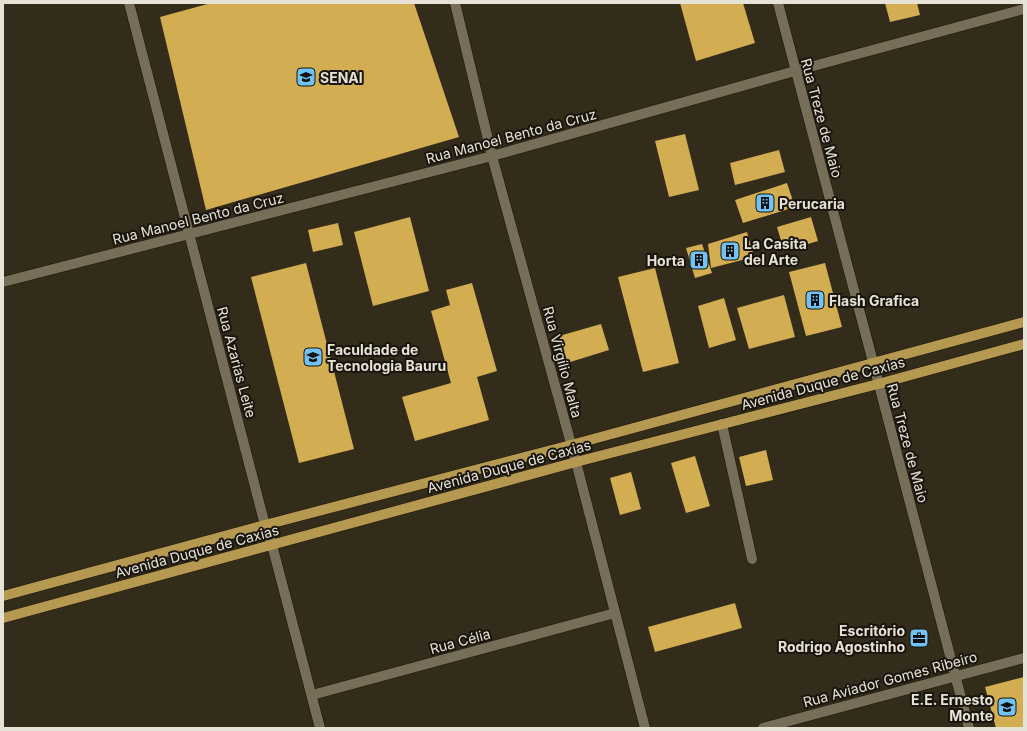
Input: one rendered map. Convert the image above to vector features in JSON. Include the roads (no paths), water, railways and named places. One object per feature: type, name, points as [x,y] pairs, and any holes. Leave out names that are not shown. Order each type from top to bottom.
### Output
[{"type":"main road","name":"Avenida Duque de Caxias","points":[[3,596],[265,525],[571,445],[1024,322]]},
{"type":"main road","name":"Avenida Duque de Caxias","points":[[3,618],[576,462],[878,384],[1024,344]]},
{"type":"street","name":"Rua Azarias Leite","points":[[129,3],[265,525],[272,546],[320,728]]},
{"type":"street","name":"Rua Virgílio Malta","points":[[455,3],[492,156],[576,462],[645,728]]},
{"type":"street","name":"Rua Treze de Maio","points":[[778,3],[874,362],[878,384],[969,728]]},
{"type":"street","name":"Rua Manoel Bento da Cruz","points":[[3,282],[492,156],[795,71],[1024,9]]},
{"type":"street","points":[[722,424],[752,559]]},
{"type":"street","name":"Rua Célia","points":[[312,695],[615,613]]},
{"type":"street","name":"Rua Aviador Gomes Ribeiro","points":[[763,728],[1024,658]]},
{"type":"place","name":"SENAI","points":[[306,77]]},
{"type":"place","name":"Perucaria","points":[[765,203]]},
{"type":"place","name":"La Casita del Arte","points":[[730,251]]},
{"type":"place","name":"Horta","points":[[699,260]]},
{"type":"place","name":"Flash Grafica","points":[[815,300]]},
{"type":"place","name":"Faculdade de Tecnologia Bauru","points":[[313,357]]},
{"type":"place","name":"Escritório Rodrigo Agostinho","points":[[919,638]]},
{"type":"place","name":"E.E. Ernesto Monte","points":[[1007,707]]}]
